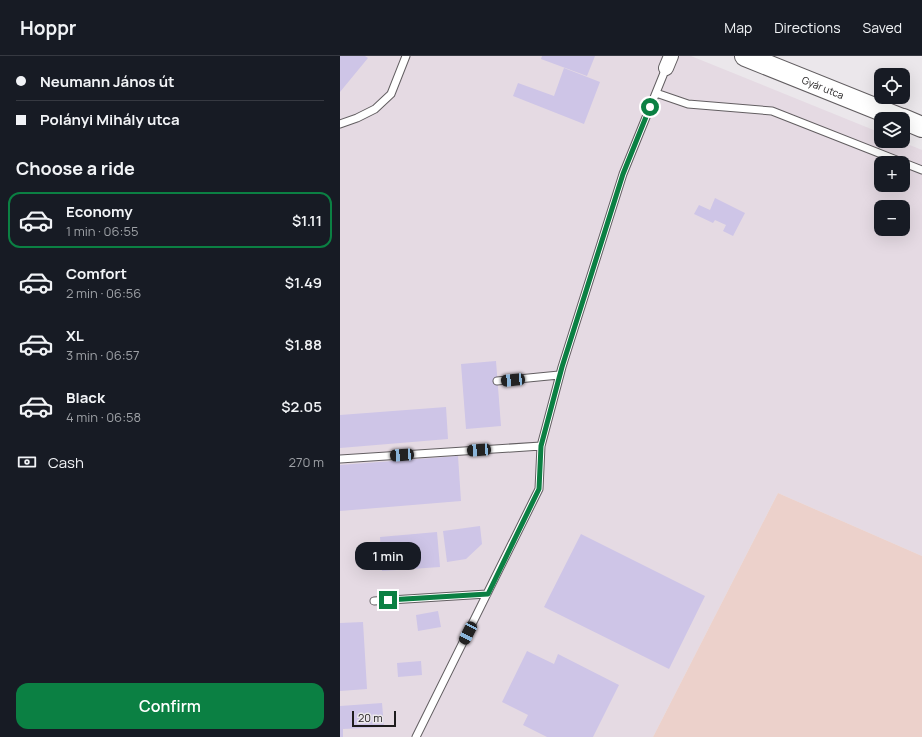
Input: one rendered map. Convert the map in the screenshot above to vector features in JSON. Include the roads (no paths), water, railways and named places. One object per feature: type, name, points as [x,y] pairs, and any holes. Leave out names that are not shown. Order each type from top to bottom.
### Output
[{"type":"main road","name":"Gyár utca","points":[[745,56],[885,112]]},
{"type":"main road","name":"Gyár utca","points":[[910,122],[922,127]]},
{"type":"lane","points":[[340,124],[375,109],[391,94],[406,56]]},
{"type":"lane","points":[[416,737],[539,489],[541,446],[559,374],[623,174],[669,62]]},
{"type":"lane","points":[[656,93],[688,104],[772,111],[922,170]]},
{"type":"lane","points":[[497,381],[559,374]]},
{"type":"lane","points":[[340,459],[541,446]]},
{"type":"lane","points":[[374,601],[488,594]]}]
